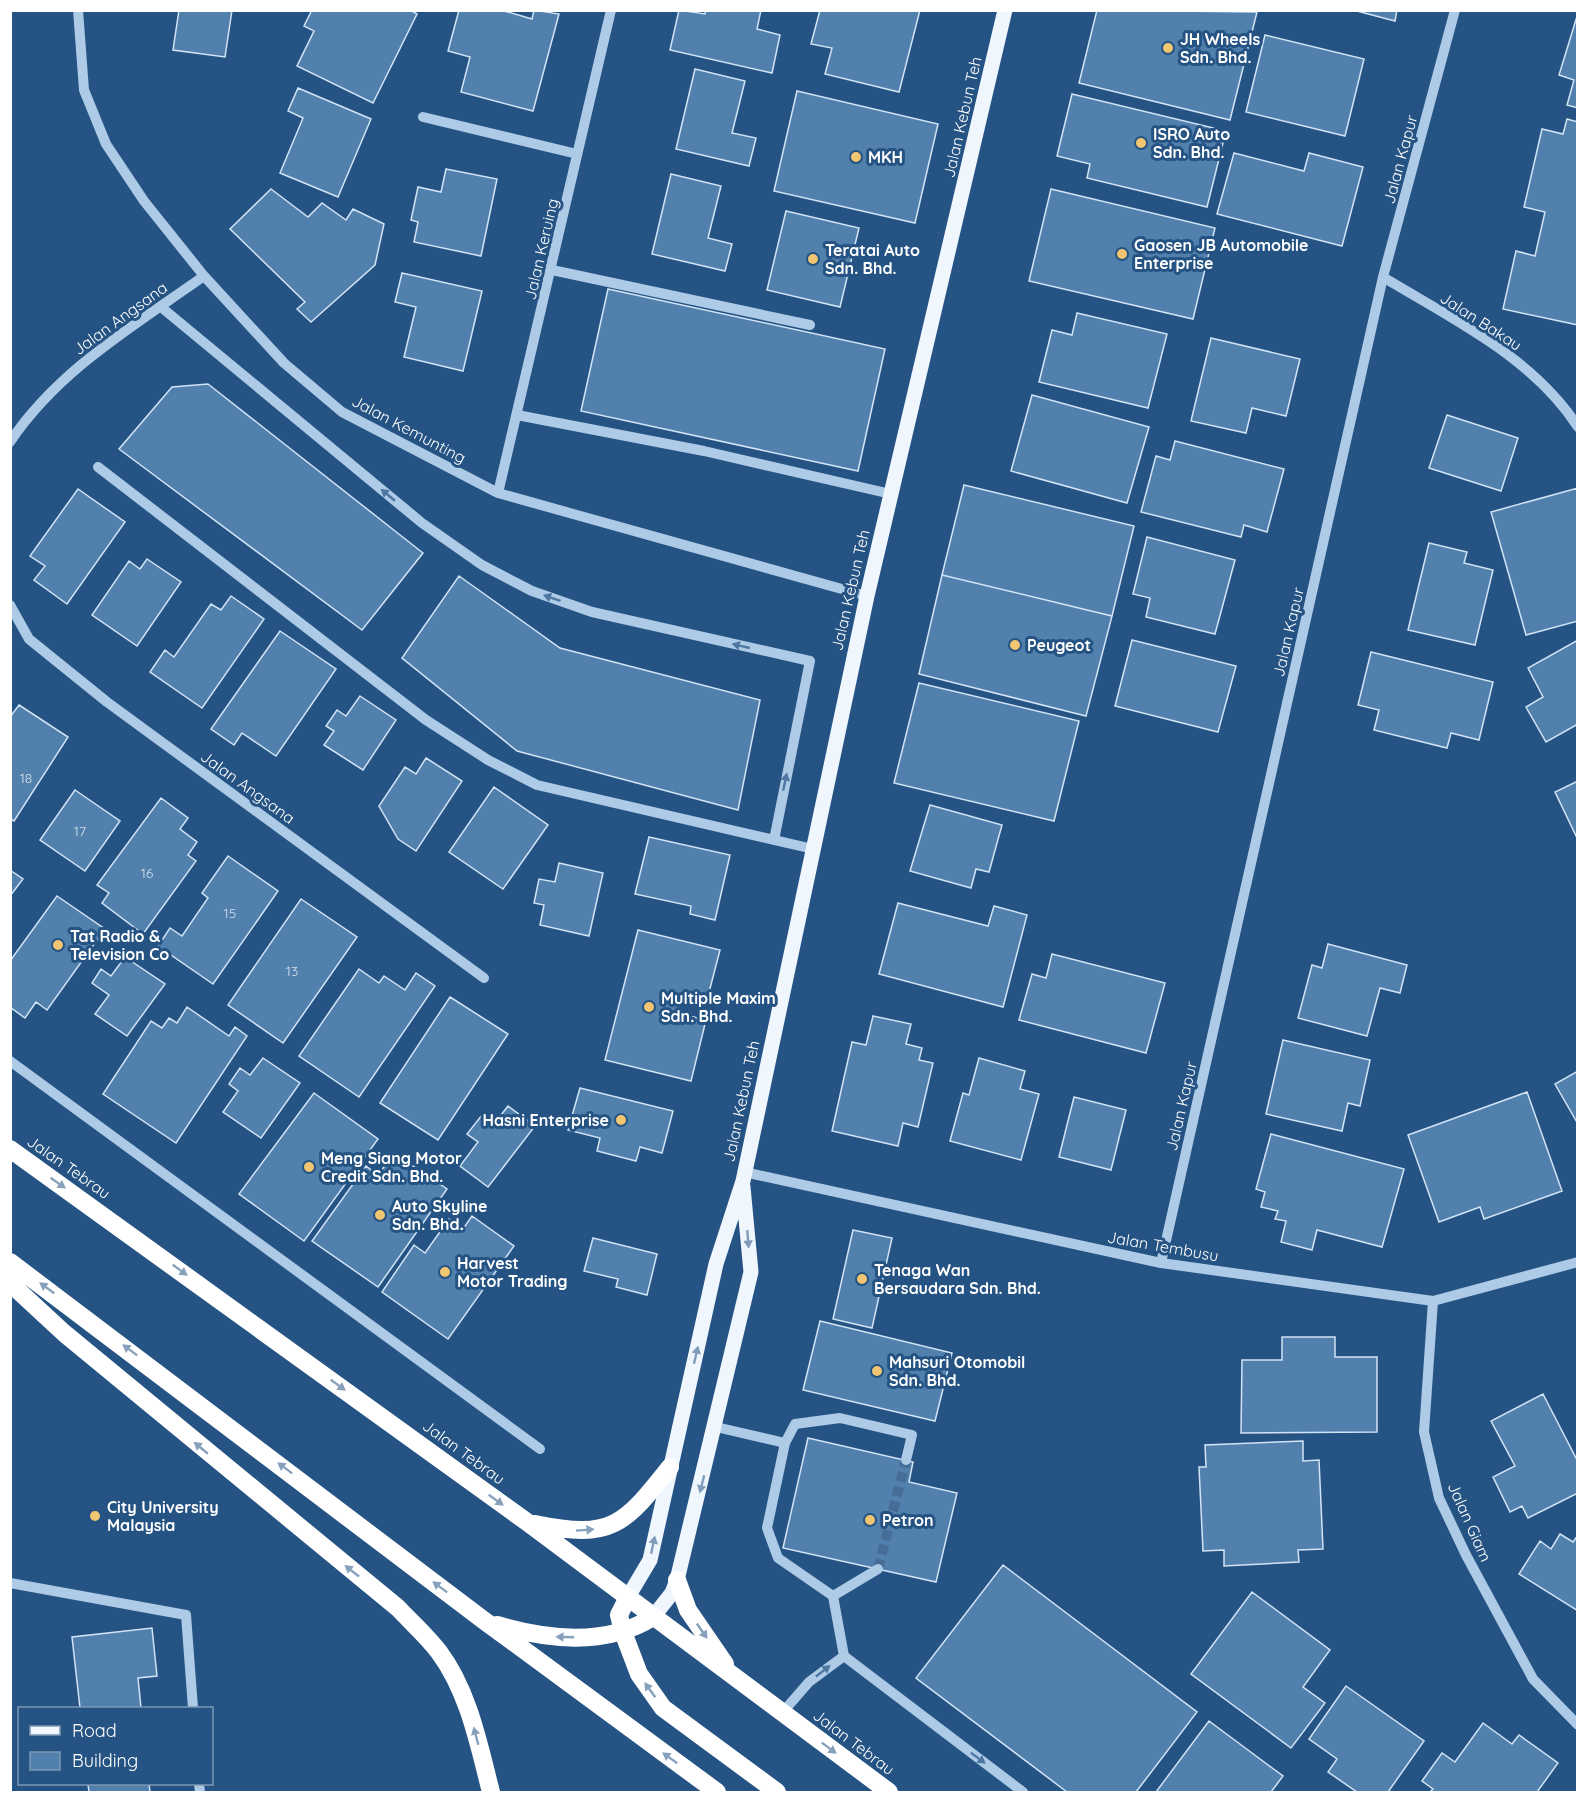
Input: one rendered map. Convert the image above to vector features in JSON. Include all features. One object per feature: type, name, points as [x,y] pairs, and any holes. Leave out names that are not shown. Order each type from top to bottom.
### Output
[{"type":"highway","name":"Jalan Tebrau","points":[[10,1149],[527,1522],[889,1792]]},
{"type":"highway","points":[[10,1262],[486,1622],[717,1792]]},
{"type":"highway","points":[[10,1283],[73,1341],[398,1608],[440,1653],[458,1688],[472,1720],[491,1792]]},
{"type":"highway","points":[[527,1522],[569,1531],[597,1529],[624,1520],[639,1507],[670,1467]]},
{"type":"highway","points":[[677,1580],[688,1610],[734,1677]]},
{"type":"highway","points":[[628,1597],[619,1615],[623,1632],[639,1674],[663,1708],[777,1792]]},
{"type":"highway","points":[[486,1622],[535,1636],[592,1638],[623,1632],[653,1617]]},
{"type":"main road","name":"Jalan Kebun Teh","points":[[628,1597],[650,1560],[717,1264],[743,1177],[867,596],[1005,10]]},
{"type":"main road","name":"Jalan Kebun Teh","points":[[653,1617],[672,1593],[677,1580],[752,1272],[743,1177]]},
{"type":"street","name":"Jalan Kemunting","points":[[78,10],[84,90],[106,144],[144,201],[204,276],[284,363],[342,412],[498,493],[867,596]]},
{"type":"street","name":"Jalan Keruing","points":[[498,493],[611,10]]},
{"type":"street","name":"Jalan Kapur","points":[[1161,1263],[1383,278],[1455,10]]},
{"type":"street","points":[[423,117],[577,154]]},
{"type":"street","points":[[552,270],[810,325]]},
{"type":"street","name":"Jalan Angsana","points":[[10,442],[24,422],[80,365],[204,276]]},
{"type":"street","name":"Jalan Bakau","points":[[1383,278],[1506,352],[1562,403],[1578,427]]},
{"type":"street","points":[[161,307],[422,523],[482,565],[532,591],[592,612],[810,661],[774,840]]},
{"type":"street","points":[[517,415],[704,451],[891,494]]},
{"type":"street","points":[[98,467],[426,720],[488,760],[537,785],[813,849]]},
{"type":"street","name":"Jalan Angsana","points":[[10,605],[29,639],[108,702],[484,978]]},
{"type":"street","points":[[10,1062],[540,1449]]},
{"type":"street","name":"Jalan Tembusu","points":[[743,1177],[1161,1263],[1433,1301],[1578,1262]]},
{"type":"street","name":"Jalan Giam","points":[[1433,1301],[1424,1432],[1439,1498],[1466,1556],[1533,1679],[1578,1725]]},
{"type":"street","points":[[906,1460],[912,1435],[840,1418],[795,1424],[785,1443],[767,1528],[778,1558],[833,1596],[844,1656],[1023,1792]]},
{"type":"street","points":[[716,1427],[785,1443]]},
{"type":"street","points":[[833,1596],[878,1569]]},
{"type":"street","points":[[10,1583],[186,1615],[193,1707]]},
{"type":"street","points":[[782,1713],[809,1682],[844,1656]]},
{"type":"building","points":[[179,10],[232,10],[225,57],[173,50]]},
{"type":"building","points":[[312,10],[410,10],[417,14],[373,103],[297,66],[314,31],[304,26]]},
{"type":"building","points":[[459,10],[501,10],[532,19],[534,10],[559,14],[533,111],[461,92],[470,57],[448,51]]},
{"type":"building","points":[[679,10],[705,14],[706,10],[761,10],[757,29],[780,35],[772,73],[670,50]]},
{"type":"building","points":[[820,10],[920,10],[899,92],[825,74],[832,48],[811,44]]},
{"type":"building","name":"JH Wheels Sdn. Bhd.","points":[[1097,10],[1257,12],[1230,120],[1079,83]]},
{"type":"building","points":[[1353,10],[1397,10],[1395,21]]},
{"type":"building","points":[[1578,13],[1578,108],[1567,105],[1574,80],[1559,75]]},
{"type":"building","points":[[1265,35],[1364,59],[1345,136],[1246,112]]},
{"type":"building","points":[[695,69],[745,81],[732,133],[756,138],[749,166],[676,149]]},
{"type":"building","points":[[298,88],[371,119],[338,197],[280,173],[303,118],[288,111]]},
{"type":"building","name":"MKH","points":[[797,91],[938,124],[915,223],[774,191]]},
{"type":"building","name":"ISRO Auto Sdn. Bhd.","points":[[1072,94],[1226,131],[1207,207],[1087,178],[1090,164],[1057,156]]},
{"type":"building","points":[[1567,119],[1578,122],[1578,325],[1503,309],[1516,251],[1535,256],[1545,212],[1524,207],[1542,129],[1563,134]]},
{"type":"building","points":[[1234,153],[1304,171],[1309,153],[1363,167],[1342,246],[1217,214]]},
{"type":"building","points":[[446,169],[497,179],[481,256],[414,242],[418,222],[411,220],[418,187],[441,192]]},
{"type":"building","points":[[671,174],[721,186],[708,238],[732,244],[725,271],[652,254]]},
{"type":"building","points":[[271,189],[308,217],[322,203],[346,220],[353,209],[384,224],[375,265],[311,322],[297,309],[305,302],[230,229]]},
{"type":"building","name":"Gaosen JB Automobile Enterprise","points":[[1051,189],[1215,228],[1193,319],[1029,281]]},
{"type":"building","name":"Teratai Auto Sdn. Bhd.","points":[[786,211],[859,228],[840,307],[767,290]]},
{"type":"building","points":[[402,273],[482,291],[463,371],[404,357],[416,307],[395,302]]},
{"type":"building","points":[[608,289],[885,349],[858,471],[581,411]]},
{"type":"building","points":[[1077,313],[1167,334],[1148,408],[1039,382],[1052,330],[1072,335]]},
{"type":"building","points":[[1211,338],[1300,359],[1286,416],[1252,408],[1246,433],[1191,421]]},
{"type":"building","points":[[208,384],[423,553],[362,630],[119,449],[172,387]]},
{"type":"building","points":[[1032,395],[1149,427],[1127,503],[1011,471]]},
{"type":"building","points":[[1447,415],[1518,438],[1501,491],[1429,468]]},
{"type":"building","points":[[1175,441],[1284,469],[1267,532],[1244,525],[1241,537],[1141,512],[1156,456],[1170,460]]},
{"type":"building","name":"Peugeot","points":[[964,485],[1134,526],[1112,616],[942,575]]},
{"type":"building","points":[[1578,488],[1578,621],[1526,635],[1491,512]]},
{"type":"building","points":[[78,489],[125,522],[67,604],[34,580],[45,566],[30,556]]},
{"type":"building","points":[[1147,537],[1235,560],[1215,634],[1146,617],[1150,598],[1133,594]]},
{"type":"building","points":[[1429,543],[1467,552],[1464,563],[1493,570],[1475,645],[1408,630]]},
{"type":"building","points":[[147,559],[181,582],[137,646],[92,615],[129,561],[140,569]]},
{"type":"building","name":"Peugeot","points":[[942,575],[1112,616],[1086,716],[919,674]]},
{"type":"building","points":[[459,576],[560,648],[760,700],[738,810],[517,751],[402,658]]},
{"type":"building","points":[[231,596],[264,619],[202,708],[150,672],[165,650],[174,657],[211,604],[221,610]]},
{"type":"building","points":[[280,631],[336,669],[276,756],[242,733],[234,745],[211,729]]},
{"type":"building","points":[[1132,640],[1236,666],[1218,732],[1115,706]]},
{"type":"building","points":[[1578,640],[1578,724],[1546,742],[1526,707],[1543,697],[1528,668]]},
{"type":"building","points":[[1371,652],[1493,682],[1479,740],[1451,733],[1447,748],[1374,730],[1379,710],[1358,705]]},
{"type":"building","points":[[919,683],[1079,721],[1054,821],[894,783]]},
{"type":"building","points":[[360,696],[396,720],[363,770],[324,745],[334,731],[326,726],[337,710],[346,716]]},
{"type":"building","points":[[19,705],[68,737],[14,821],[10,819],[10,717]]},
{"type":"building","points":[[426,758],[462,781],[416,851],[398,839],[379,806],[405,767],[416,774]]},
{"type":"building","points":[[1578,781],[1578,840],[1555,792]]},
{"type":"building","points":[[494,787],[548,825],[503,889],[449,852]]},
{"type":"building","points":[[75,790],[120,821],[85,871],[40,840]]},
{"type":"building","points":[[161,798],[188,818],[180,829],[197,842],[188,855],[196,861],[143,934],[102,903],[109,893],[97,885]]},
{"type":"building","points":[[930,805],[1002,825],[989,872],[976,869],[971,888],[910,871]]},
{"type":"building","points":[[649,837],[730,855],[715,920],[690,914],[691,906],[635,894]]},
{"type":"building","points":[[228,856],[278,891],[213,984],[158,946],[170,928],[182,936],[208,898],[202,893]]},
{"type":"building","points":[[559,863],[603,873],[589,936],[540,925],[544,905],[534,903],[539,879],[555,882]]},
{"type":"building","points":[[10,870],[23,879],[10,896]]},
{"type":"building","name":"Tat Radio & Television Co","points":[[57,896],[105,929],[47,1010],[36,1002],[25,1018],[10,1007],[10,961]]},
{"type":"building","points":[[301,899],[357,937],[283,1043],[228,1005]]},
{"type":"building","points":[[898,903],[988,926],[994,906],[1027,915],[1003,1007],[879,974]]},
{"type":"building","name":"Multiple Maxim Sdn. Bhd.","points":[[638,930],[720,950],[707,1000],[682,994],[677,1013],[706,1020],[691,1081],[605,1060]]},
{"type":"building","points":[[1328,944],[1407,965],[1400,993],[1380,988],[1367,1036],[1298,1018],[1312,965],[1322,968]]},
{"type":"building","points":[[1052,954],[1165,983],[1146,1053],[1019,1020],[1032,974],[1046,978]]},
{"type":"building","points":[[125,957],[165,984],[127,1036],[95,1014],[109,995],[92,983],[101,969],[111,976]]},
{"type":"building","points":[[359,969],[379,983],[384,976],[405,990],[416,973],[435,986],[359,1097],[299,1056]]},
{"type":"building","points":[[450,997],[508,1034],[438,1140],[380,1103]]},
{"type":"building","points":[[187,1007],[229,1036],[235,1027],[247,1036],[176,1143],[103,1094],[151,1021],[162,1028],[169,1018],[177,1023]]},
{"type":"building","points":[[873,1016],[911,1024],[906,1044],[922,1048],[919,1060],[933,1063],[918,1127],[903,1123],[898,1146],[832,1131],[852,1042],[866,1045]]},
{"type":"building","points":[[1283,1040],[1370,1060],[1360,1106],[1348,1103],[1342,1131],[1266,1114]]},
{"type":"building","points":[[263,1058],[300,1083],[261,1138],[223,1112],[238,1091],[229,1084],[240,1068],[250,1075]]},
{"type":"building","points":[[979,1058],[1025,1071],[1020,1089],[1039,1094],[1021,1160],[950,1141],[963,1093],[969,1095]]},
{"type":"building","points":[[1578,1071],[1578,1124],[1555,1084]]},
{"type":"building","name":"Hasni Enterprise","points":[[580,1088],[673,1111],[662,1153],[640,1147],[636,1161],[597,1151],[600,1138],[568,1130]]},
{"type":"building","points":[[1527,1092],[1562,1191],[1484,1219],[1480,1207],[1439,1222],[1408,1135]]},
{"type":"building","name":"Meng Siang Motor Credit Sdn. Bhd.","points":[[314,1093],[378,1139],[304,1241],[239,1194]]},
{"type":"building","points":[[1074,1097],[1126,1110],[1111,1170],[1059,1157]]},
{"type":"building","points":[[508,1106],[535,1126],[488,1187],[460,1166],[478,1142],[467,1134],[482,1115],[494,1124]]},
{"type":"building","points":[[1271,1134],[1404,1169],[1382,1247],[1317,1230],[1312,1250],[1281,1242],[1286,1221],[1275,1219],[1278,1211],[1261,1207],[1265,1192],[1256,1189]]},
{"type":"building","name":"Auto Skyline Sdn. Bhd.","points":[[394,1153],[447,1189],[378,1287],[312,1241],[366,1166],[378,1175]]},
{"type":"building","name":"Harvest Motor Trading","points":[[472,1216],[514,1246],[448,1339],[382,1292],[414,1245],[425,1253],[449,1219],[463,1229]]},
{"type":"building","name":"Tenaga Wan Bersaudara Sdn. Bhd.","points":[[853,1230],[892,1238],[872,1328],[833,1319]]},
{"type":"building","points":[[593,1238],[657,1254],[647,1295],[616,1287],[618,1279],[584,1271]]},
{"type":"building","name":"Mahsuri Otomobil Sdn. Bhd.","points":[[820,1321],[952,1353],[935,1421],[803,1390]]},
{"type":"building","points":[[1282,1337],[1335,1337],[1335,1357],[1377,1357],[1377,1432],[1241,1433],[1242,1360],[1282,1360]]},
{"type":"building","points":[[1543,1394],[1578,1462],[1578,1493],[1528,1518],[1522,1506],[1510,1512],[1493,1477],[1515,1466],[1491,1421]]},
{"type":"building","name":"Petron","points":[[808,1438],[913,1462],[909,1482],[957,1493],[936,1582],[783,1548]]},
{"type":"building","points":[[1303,1441],[1303,1461],[1319,1460],[1323,1549],[1298,1550],[1299,1562],[1224,1566],[1224,1550],[1203,1551],[1199,1467],[1206,1467],[1205,1445]]},
{"type":"building","points":[[1560,1534],[1573,1542],[1578,1535],[1578,1611],[1519,1574],[1540,1541],[1551,1549]]},
{"type":"building","points":[[1003,1565],[1197,1712],[1136,1792],[1067,1792],[916,1678]]},
{"type":"building","points":[[1252,1592],[1330,1650],[1303,1687],[1325,1703],[1291,1748],[1191,1674]]},
{"type":"building","points":[[152,1628],[157,1676],[138,1678],[141,1707],[80,1707],[72,1637]]},
{"type":"building","points":[[1346,1686],[1424,1741],[1388,1792],[1357,1792],[1328,1772],[1337,1759],[1309,1739]]},
{"type":"building","points":[[1209,1721],[1283,1776],[1271,1792],[1156,1792]]},
{"type":"building","points":[[1483,1723],[1512,1744],[1519,1735],[1558,1763],[1537,1792],[1430,1792],[1433,1789],[1422,1781],[1442,1753],[1455,1762]]},
{"type":"building","points":[[88,1785],[149,1785],[150,1792],[89,1792]]},
{"type":"tunnel","points":[[878,1569],[906,1460]]},
{"type":"place","name":"JH Wheels Sdn. Bhd.","points":[[1168,48]]},
{"type":"place","name":"ISRO Auto Sdn. Bhd.","points":[[1141,143]]},
{"type":"place","name":"MKH","points":[[856,157]]},
{"type":"place","name":"Gaosen JB Automobile Enterprise","points":[[1122,254]]},
{"type":"place","name":"Teratai Auto Sdn. Bhd.","points":[[813,259]]},
{"type":"place","name":"Peugeot","points":[[1015,645]]},
{"type":"place","name":"Tat Radio & Television Co","points":[[58,945]]},
{"type":"place","name":"Multiple Maxim Sdn. Bhd.","points":[[649,1007]]},
{"type":"place","name":"Hasni Enterprise","points":[[621,1120]]},
{"type":"place","name":"Meng Siang Motor Credit Sdn. Bhd.","points":[[309,1167]]},
{"type":"place","name":"Auto Skyline Sdn. Bhd.","points":[[380,1215]]},
{"type":"place","name":"Harvest Motor Trading","points":[[445,1272]]},
{"type":"place","name":"Tenaga Wan Bersaudara Sdn. Bhd.","points":[[862,1279]]},
{"type":"place","name":"Mahsuri Otomobil Sdn. Bhd.","points":[[877,1371]]},
{"type":"place","name":"City University Malaysia","points":[[95,1516]]},
{"type":"place","name":"Petron","points":[[870,1520]]}]
